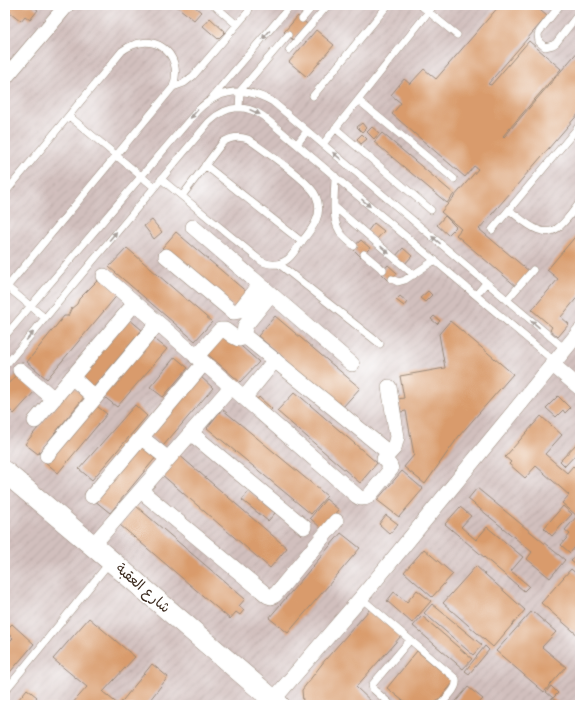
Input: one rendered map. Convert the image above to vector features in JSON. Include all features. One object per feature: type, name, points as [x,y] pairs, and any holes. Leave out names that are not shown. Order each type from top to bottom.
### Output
[{"type":"street","points":[[5,78],[67,5]]},
{"type":"street","points":[[193,228],[352,364]]},
{"type":"street","points":[[166,256],[233,312],[238,311],[265,289]]},
{"type":"street","points":[[104,276],[361,498],[369,496],[390,470],[390,466],[384,459],[394,448],[398,436],[389,387]]},
{"type":"street","points":[[265,289],[245,326],[244,334],[246,337],[389,453]]},
{"type":"street","points":[[35,421],[135,303]]},
{"type":"street","points":[[46,455],[158,323]]},
{"type":"street","points":[[92,496],[142,438],[200,360],[220,330],[225,330],[239,339],[246,337]]},
{"type":"street","points":[[276,703],[580,331]]},
{"type":"street","points":[[244,398],[275,360]]},
{"type":"street","points":[[553,363],[580,388]]},
{"type":"street","points":[[20,370],[54,399]]},
{"type":"street","points":[[72,378],[95,398]]},
{"type":"street","points":[[93,546],[231,387]]},
{"type":"street","points":[[191,433],[304,527]]},
{"type":"street","points":[[142,438],[168,459]]},
{"type":"street","name":"شارع العقبة","points":[[5,472],[276,703]]},
{"type":"street","points":[[141,491],[271,597],[274,596],[336,521]]},
{"type":"lane","points":[[214,5],[236,25]]},
{"type":"lane","points":[[174,87],[184,83],[193,76],[248,12],[250,5]]},
{"type":"lane","points":[[5,336],[197,110],[211,99],[291,5]]},
{"type":"lane","points":[[302,19],[314,5]]},
{"type":"lane","points":[[289,50],[328,5]]},
{"type":"lane","points":[[313,96],[388,5]]},
{"type":"lane","points":[[420,5],[457,35]]},
{"type":"lane","points":[[323,144],[434,5]]},
{"type":"lane","points":[[560,5],[539,32],[539,42],[545,46],[553,46],[580,12]]},
{"type":"lane","points":[[240,108],[240,91],[288,35]]},
{"type":"lane","points":[[5,192],[122,51],[130,45],[140,42],[150,42],[159,45],[167,51],[173,59],[176,68],[174,87],[6,286],[45,318]]},
{"type":"lane","points":[[211,99],[230,92],[240,91],[263,96],[273,102],[565,349]]},
{"type":"lane","points":[[358,100],[454,179]]},
{"type":"lane","points":[[5,366],[154,187],[216,116],[231,108],[256,111],[264,116],[476,295],[553,363]]},
{"type":"lane","points":[[68,116],[154,187]]},
{"type":"lane","points":[[492,230],[580,126]]},
{"type":"lane","points":[[335,128],[432,210]]},
{"type":"lane","points":[[297,144],[307,131]]},
{"type":"lane","points":[[161,179],[261,261],[267,264],[279,264],[290,257],[313,228],[318,213],[316,197],[306,183],[253,143],[242,137],[229,138],[223,142],[182,196]]},
{"type":"lane","points":[[205,165],[302,242]]},
{"type":"lane","points":[[335,176],[334,217],[338,229],[354,246]]},
{"type":"lane","points":[[509,210],[538,230],[551,231],[562,225],[580,202]]},
{"type":"lane","points":[[335,207],[414,275]]},
{"type":"lane","points":[[364,254],[383,270]]},
{"type":"lane","points":[[392,279],[402,282],[435,260]]},
{"type":"lane","points":[[279,264],[380,344]]},
{"type":"lane","points":[[507,300],[533,270]]},
{"type":"lane","points":[[476,295],[486,283]]},
{"type":"lane","points":[[5,691],[111,561]]},
{"type":"lane","points":[[361,598],[456,679],[457,682],[455,688],[440,705]]},
{"type":"lane","points":[[391,705],[372,689],[372,685],[410,640]]},
{"type":"shaded area","points":[[5,5],[580,5],[580,705],[5,705]]},
{"type":"building","points":[[5,5],[31,5],[38,10],[30,20],[25,16],[21,21],[5,8]]},
{"type":"building","points":[[175,5],[193,5],[201,12],[194,20]]},
{"type":"building","points":[[500,5],[534,5],[547,16],[488,84],[491,85],[529,41],[561,69],[503,136],[504,137],[580,49],[580,112],[479,229],[530,272],[517,287],[456,235],[461,229],[441,212],[478,169],[474,166],[465,177],[392,114],[401,103],[391,95],[404,79],[410,84],[424,69],[436,79]]},
{"type":"building","points":[[298,16],[307,24],[293,40],[284,32]]},
{"type":"building","points":[[210,18],[225,32],[218,39],[203,26]]},
{"type":"building","points":[[316,30],[334,45],[307,77],[289,62]]},
{"type":"building","points":[[362,123],[366,128],[362,132],[357,127]]},
{"type":"building","points":[[372,127],[379,133],[374,139],[367,132]]},
{"type":"building","points":[[382,133],[454,194],[447,203],[374,142]]},
{"type":"building","points":[[362,134],[367,139],[361,144],[357,139]]},
{"type":"building","points":[[445,216],[456,227],[448,235],[437,225]]},
{"type":"building","points":[[152,220],[162,232],[154,239],[144,226]]},
{"type":"building","points":[[374,223],[384,231],[376,240],[367,232]]},
{"type":"building","points":[[580,231],[580,294],[561,317],[569,324],[558,337],[550,330],[552,327],[532,310],[558,279],[547,270]]},
{"type":"building","points":[[176,232],[249,294],[236,309],[162,248]]},
{"type":"building","points":[[361,240],[370,248],[361,257],[352,248]]},
{"type":"building","points":[[127,248],[212,322],[195,341],[109,267]]},
{"type":"building","points":[[403,248],[412,256],[404,265],[395,257]]},
{"type":"building","points":[[388,265],[397,273],[390,282],[381,273]]},
{"type":"building","points":[[101,277],[119,293],[47,379],[27,362],[64,316],[68,316],[71,309],[77,304],[79,299]]},
{"type":"building","points":[[428,291],[432,295],[425,302],[420,298]]},
{"type":"building","points":[[400,296],[407,302],[404,306],[396,300]]},
{"type":"building","points":[[275,316],[360,388],[342,408],[258,336]]},
{"type":"building","points":[[434,316],[440,321],[437,324],[431,319]]},
{"type":"building","points":[[129,319],[142,330],[92,389],[78,377]]},
{"type":"building","points":[[450,321],[513,374],[459,436],[425,484],[404,467],[414,455],[406,411],[401,412],[398,399],[404,398],[400,376],[445,368],[439,334]]},
{"type":"building","points":[[224,331],[259,362],[240,382],[205,352]]},
{"type":"building","points":[[151,336],[167,349],[117,407],[102,395]]},
{"type":"building","points":[[175,357],[188,368],[163,397],[150,387]]},
{"type":"building","points":[[17,374],[35,391],[14,414],[5,405],[5,387]]},
{"type":"building","points":[[200,376],[213,388],[163,446],[149,435]]},
{"type":"building","points":[[72,386],[85,396],[38,454],[25,444]]},
{"type":"building","points":[[295,392],[377,463],[360,483],[277,411]]},
{"type":"building","points":[[558,396],[570,408],[565,413],[563,410],[556,417],[546,408]]},
{"type":"building","points":[[259,397],[272,409],[265,416],[253,405]]},
{"type":"building","points":[[93,403],[107,414],[58,473],[44,461]]},
{"type":"building","points":[[135,405],[147,416],[92,480],[79,469]]},
{"type":"building","points":[[222,409],[327,496],[311,514],[207,428]]},
{"type":"building","points":[[541,416],[562,435],[545,454],[567,473],[573,466],[580,472],[580,541],[570,553],[561,545],[570,534],[565,530],[577,516],[562,503],[569,495],[536,466],[525,478],[509,464],[511,462],[505,457]]},
{"type":"building","points":[[580,440],[580,450],[565,466],[560,461]]},
{"type":"building","points":[[141,443],[157,456],[110,513],[94,500]]},
{"type":"building","points":[[178,454],[287,548],[270,568],[161,474]]},
{"type":"building","points":[[402,471],[423,489],[399,517],[377,500]]},
{"type":"building","points":[[477,488],[565,560],[550,578],[527,559],[532,552],[468,499]]},
{"type":"building","points":[[249,491],[275,513],[268,521],[242,500]]},
{"type":"building","points":[[326,499],[339,510],[322,529],[310,518]]},
{"type":"building","points":[[136,506],[245,599],[239,606],[244,610],[240,615],[236,612],[230,619],[120,525]]},
{"type":"building","points":[[563,506],[572,514],[552,536],[544,528]]},
{"type":"building","points":[[460,507],[471,516],[461,527],[476,540],[487,527],[523,557],[511,571],[529,586],[524,591],[445,524]]},
{"type":"building","points":[[386,515],[398,524],[390,534],[379,524]]},
{"type":"building","points":[[341,533],[360,548],[288,633],[269,618]]},
{"type":"building","points":[[424,549],[453,574],[432,597],[404,572]]},
{"type":"building","points":[[580,551],[580,568],[571,561]]},
{"type":"building","points":[[476,566],[525,610],[493,647],[443,603]]},
{"type":"building","points":[[571,569],[580,577],[580,637],[541,603]]},
{"type":"building","points":[[417,590],[431,601],[412,623],[387,601],[394,592],[407,602]]},
{"type":"building","points":[[432,604],[482,645],[473,655],[424,613]]},
{"type":"building","points":[[370,609],[401,636],[356,687],[375,705],[307,705],[303,702],[302,690],[325,660]]},
{"type":"building","points":[[532,611],[556,632],[542,647],[566,667],[544,692],[496,651]]},
{"type":"building","points":[[422,616],[472,659],[463,669],[413,626]]},
{"type":"building","points":[[89,618],[135,657],[103,692],[119,705],[71,705],[87,687],[53,659]]},
{"type":"building","points":[[12,624],[34,644],[5,678],[5,646],[13,638],[5,631]]},
{"type":"building","points":[[485,646],[489,650],[469,674],[465,671]]},
{"type":"building","points":[[417,651],[454,682],[434,705],[408,705],[387,688]]},
{"type":"building","points":[[152,664],[168,677],[146,705],[119,705]]},
{"type":"building","points":[[551,686],[558,693],[553,698],[546,692]]},
{"type":"building","points":[[468,687],[483,699],[477,705],[453,705]]},
{"type":"building","points":[[27,689],[37,697],[31,705],[14,705]]},
{"type":"building","points":[[552,698],[561,705],[546,705]]}]
